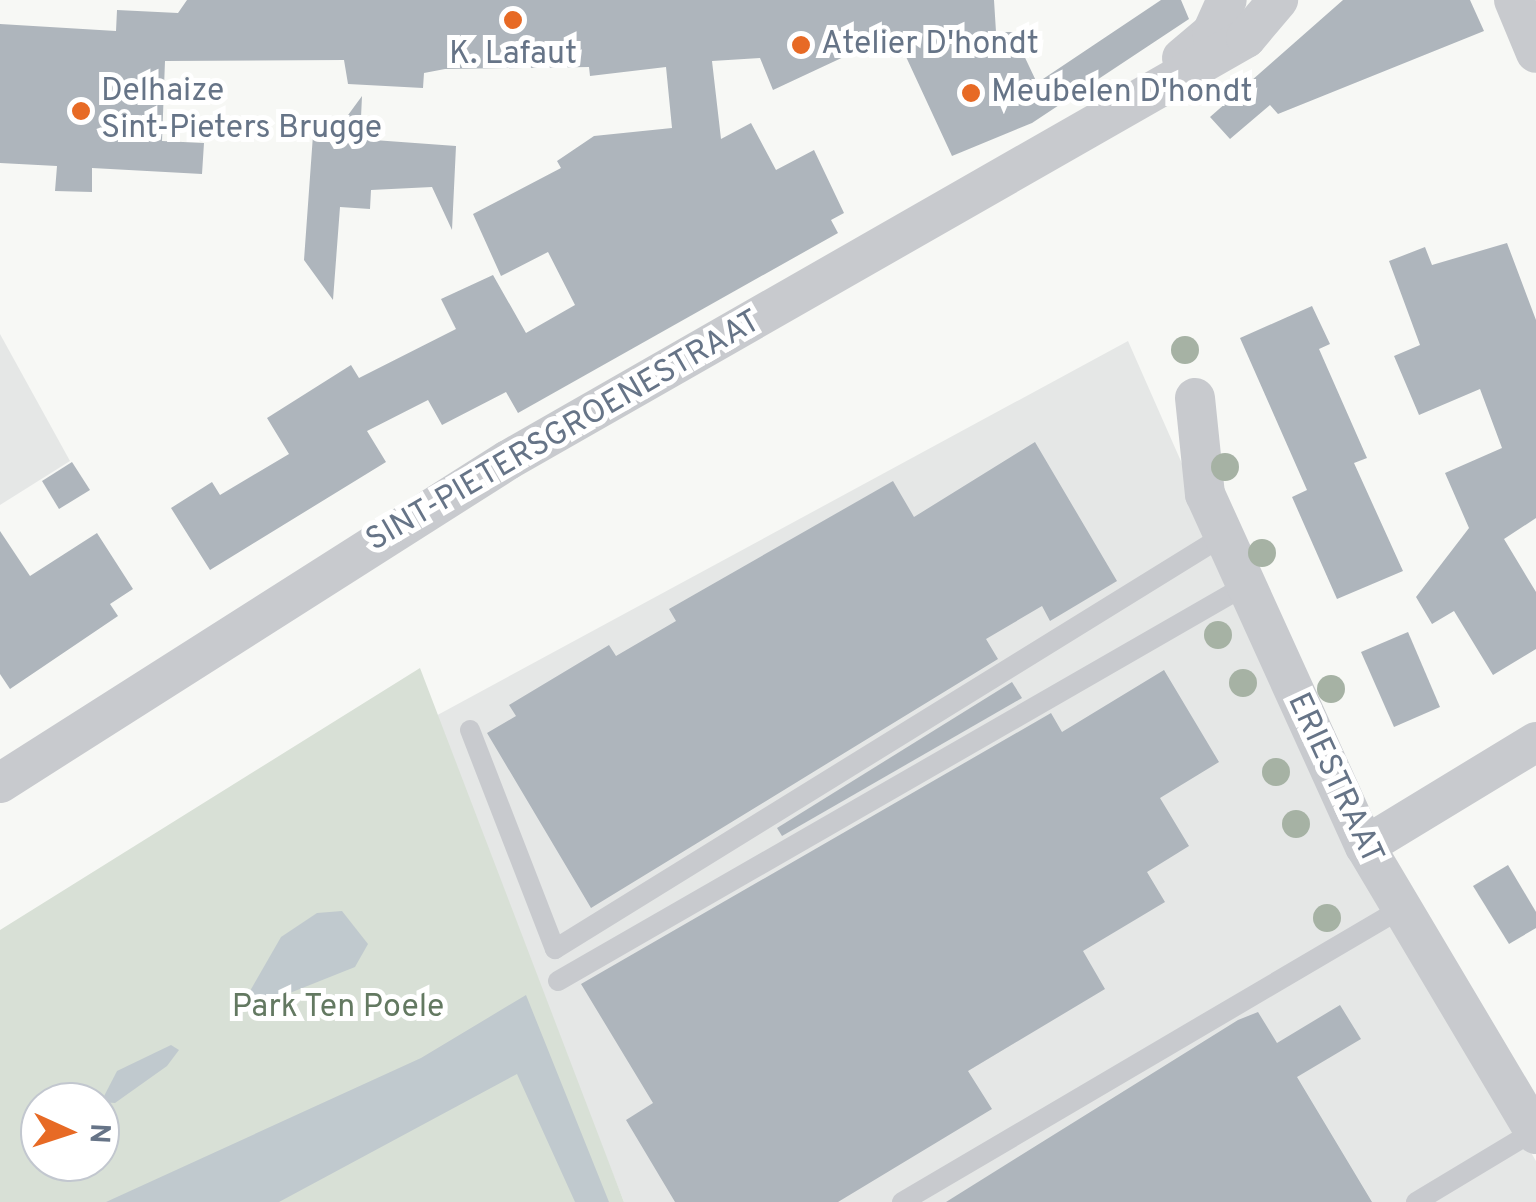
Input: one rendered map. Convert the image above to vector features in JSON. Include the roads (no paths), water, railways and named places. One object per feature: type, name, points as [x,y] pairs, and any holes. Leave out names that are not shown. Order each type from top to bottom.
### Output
[{"type":"street","name":"SINT-PIETERSGROENESTRAAT","points":[[1137,97],[1212,33],[1226,0]]},
{"type":"street","name":"SINT-PIETERSGROENESTRAAT","points":[[0,783],[508,460],[1246,38],[1278,0]]},
{"type":"street","points":[[1514,0],[1536,53]]},
{"type":"street","name":"ERIESTRAAT","points":[[1195,398],[1206,494],[1365,846],[1397,911],[1535,1132]]},
{"type":"street","points":[[1365,846],[1536,742]]},
{"type":"lane","points":[[470,730],[555,949],[1223,536]]},
{"type":"lane","points":[[558,981],[1245,586]]},
{"type":"lane","points":[[902,1202],[1397,911]]},
{"type":"lane","points":[[1416,1202],[1535,1132]]},
{"type":"place","name":"K. Lafaut","points":[[513,20]]},
{"type":"place","name":"Atelier D'hondt","points":[[801,45]]},
{"type":"place","name":"Meubelen D'hondt","points":[[971,93]]},
{"type":"place","name":"Delhaize Sint-Pieters Brugge","points":[[81,111]]},
{"type":"park label","name":"Park Ten Poele","points":[[338,1008]]}]
